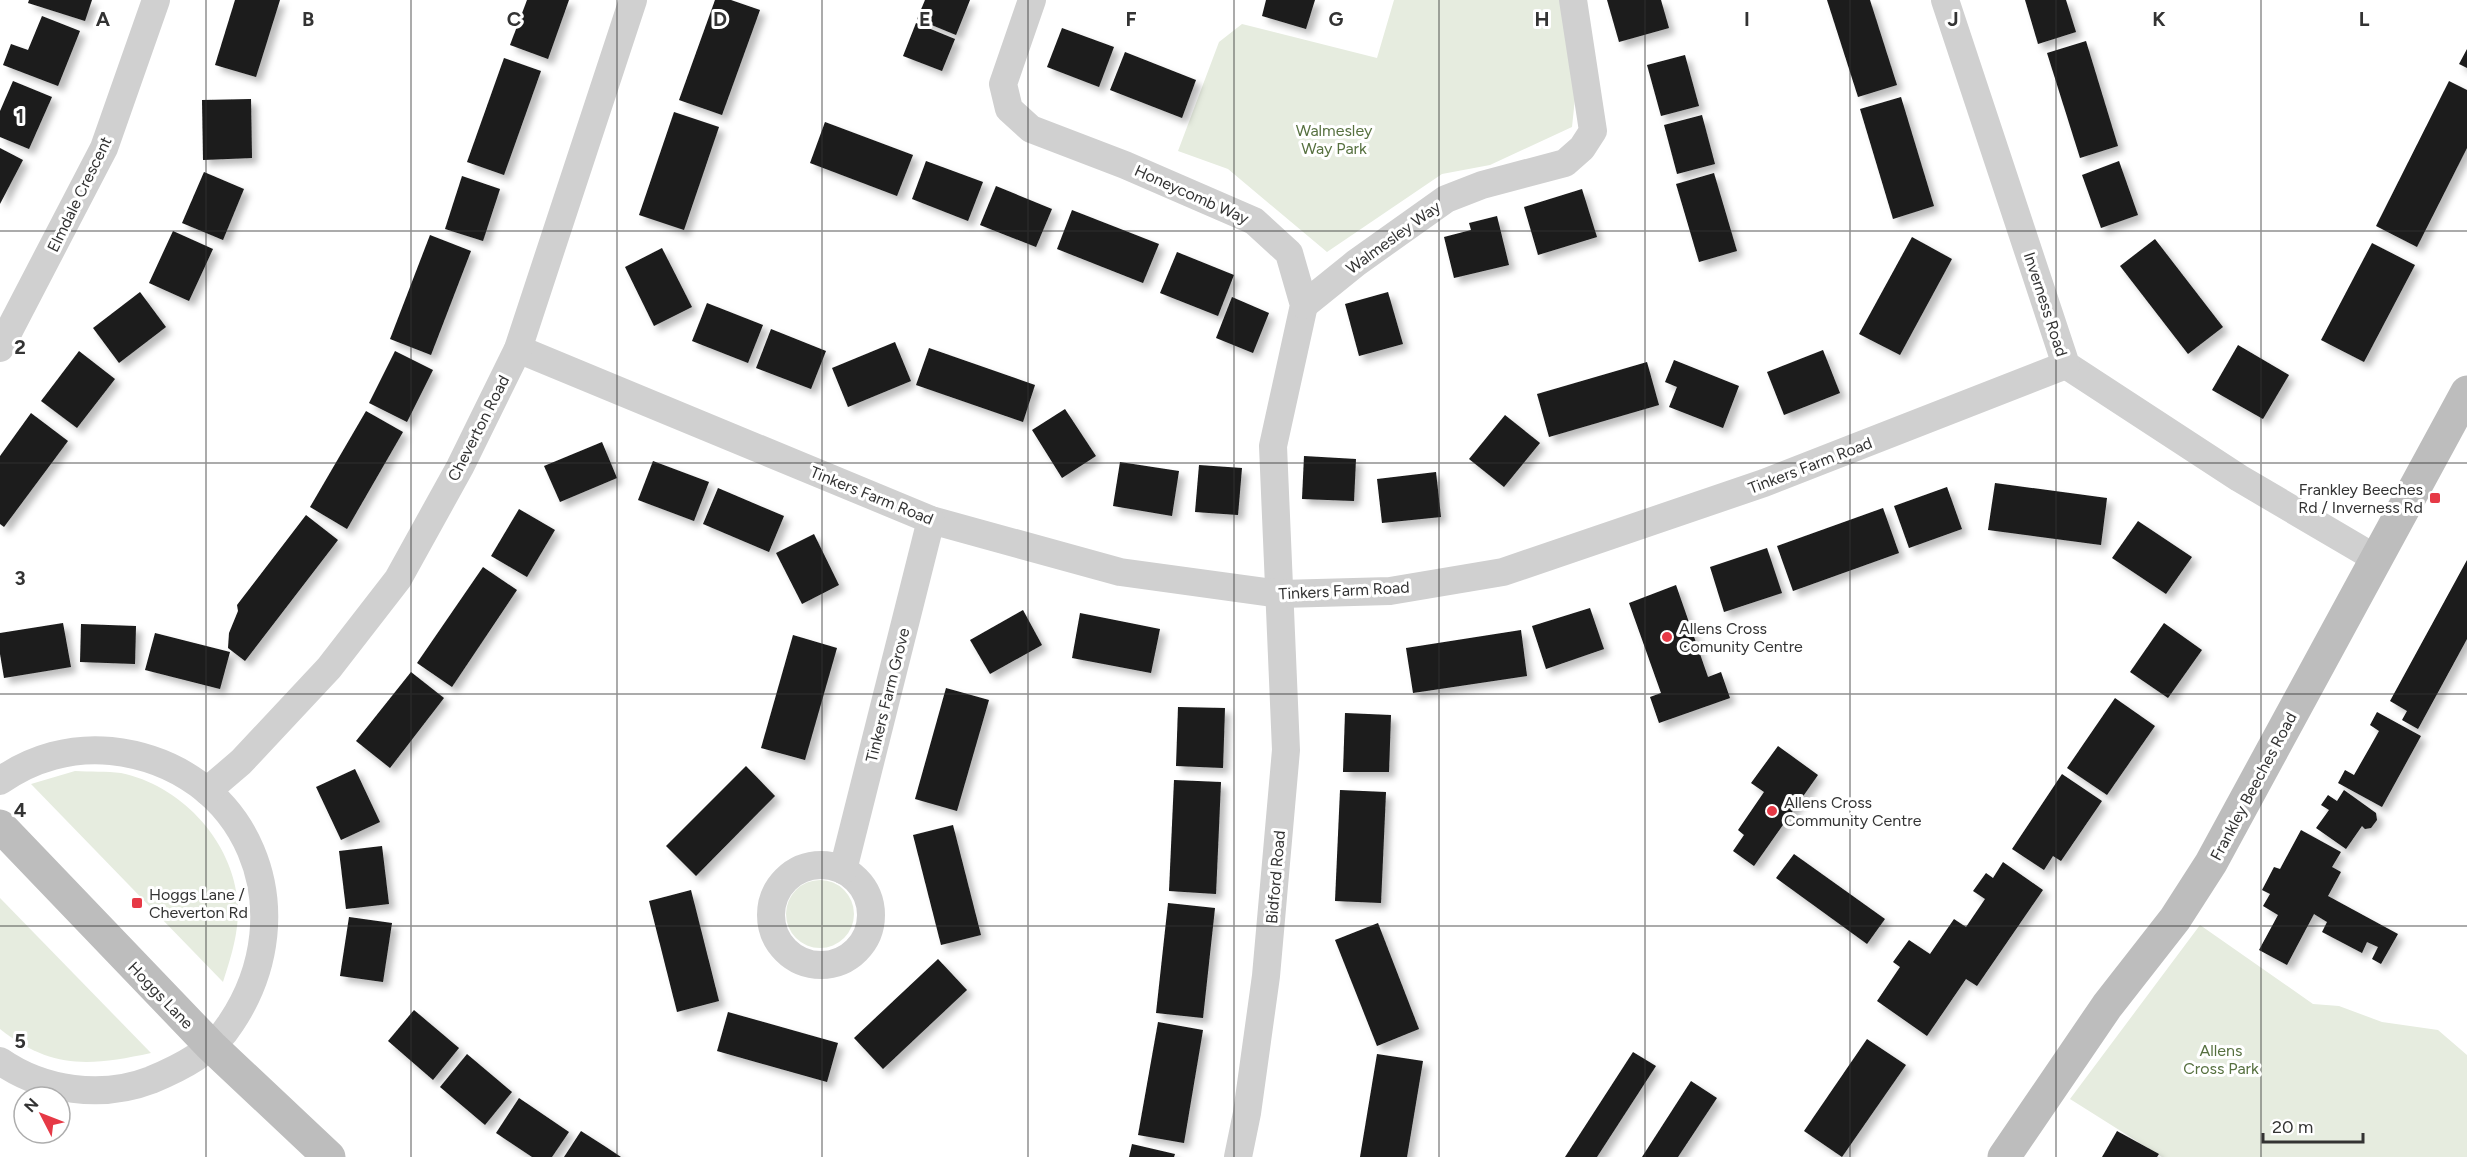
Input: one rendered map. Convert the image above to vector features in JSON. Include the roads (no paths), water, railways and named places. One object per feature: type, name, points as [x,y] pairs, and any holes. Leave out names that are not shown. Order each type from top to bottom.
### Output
[{"type":"street","name":"Elmdale Crescent","points":[[0,348],[104,148],[156,0]]},
{"type":"street","name":"Cheverton Road","points":[[207,791],[241,762],[329,668],[398,579],[460,467],[518,349],[633,0]]},
{"type":"street","name":"Honeycomb Way","points":[[1032,0],[1004,84],[1009,109],[1031,129],[1254,220],[1289,253],[1304,305],[1273,446],[1281,594]]},
{"type":"street","name":"Walmesley Way","points":[[1304,305],[1356,263],[1446,198],[1482,185],[1565,164],[1582,148],[1593,131],[1573,0]]},
{"type":"street","name":"Inverness Road","points":[[1945,0],[2066,365],[2238,478],[2375,558]]},
{"type":"street","name":"Tinkers Farm Road","points":[[518,349],[931,520],[1120,572],[1281,594],[1390,591],[1503,572],[1764,483],[2066,365]]},
{"type":"street","name":"Frankley Beeches Road","points":[[2004,1157],[2107,1006],[2175,920],[2211,863],[2467,392]]},
{"type":"street","name":"Tinkers Farm Grove","points":[[843,870],[931,520]]},
{"type":"street","name":"Bidford Road","points":[[1238,1157],[1247,1113],[1266,976],[1286,750],[1281,594]]},
{"type":"street","points":[[0,781],[17,769],[54,754],[94,749],[132,753],[167,765],[207,791],[236,822],[255,860],[263,890],[266,920],[263,951],[254,982],[231,1025],[211,1046],[177,1070],[139,1085],[105,1090],[71,1089],[40,1082],[12,1069],[0,1060]]},
{"type":"street","name":"Hoggs Lane","points":[[0,826],[211,1046],[329,1157]]},
{"type":"place","name":"Frankley Beeches Rd / Inverness Rd","points":[[2435,498]]},
{"type":"place","name":"Allens Cross Comunity Centre","points":[[1667,637]]},
{"type":"place","name":"Allens Cross Community Centre","points":[[1772,811]]},
{"type":"place","name":"Hoggs Lane / Cheverton Rd","points":[[137,903]]},
{"type":"park label","name":"Walmesley Way Park","points":[[1334,139]]},
{"type":"park label","name":"Allens Cross Park","points":[[2221,1059]]}]
